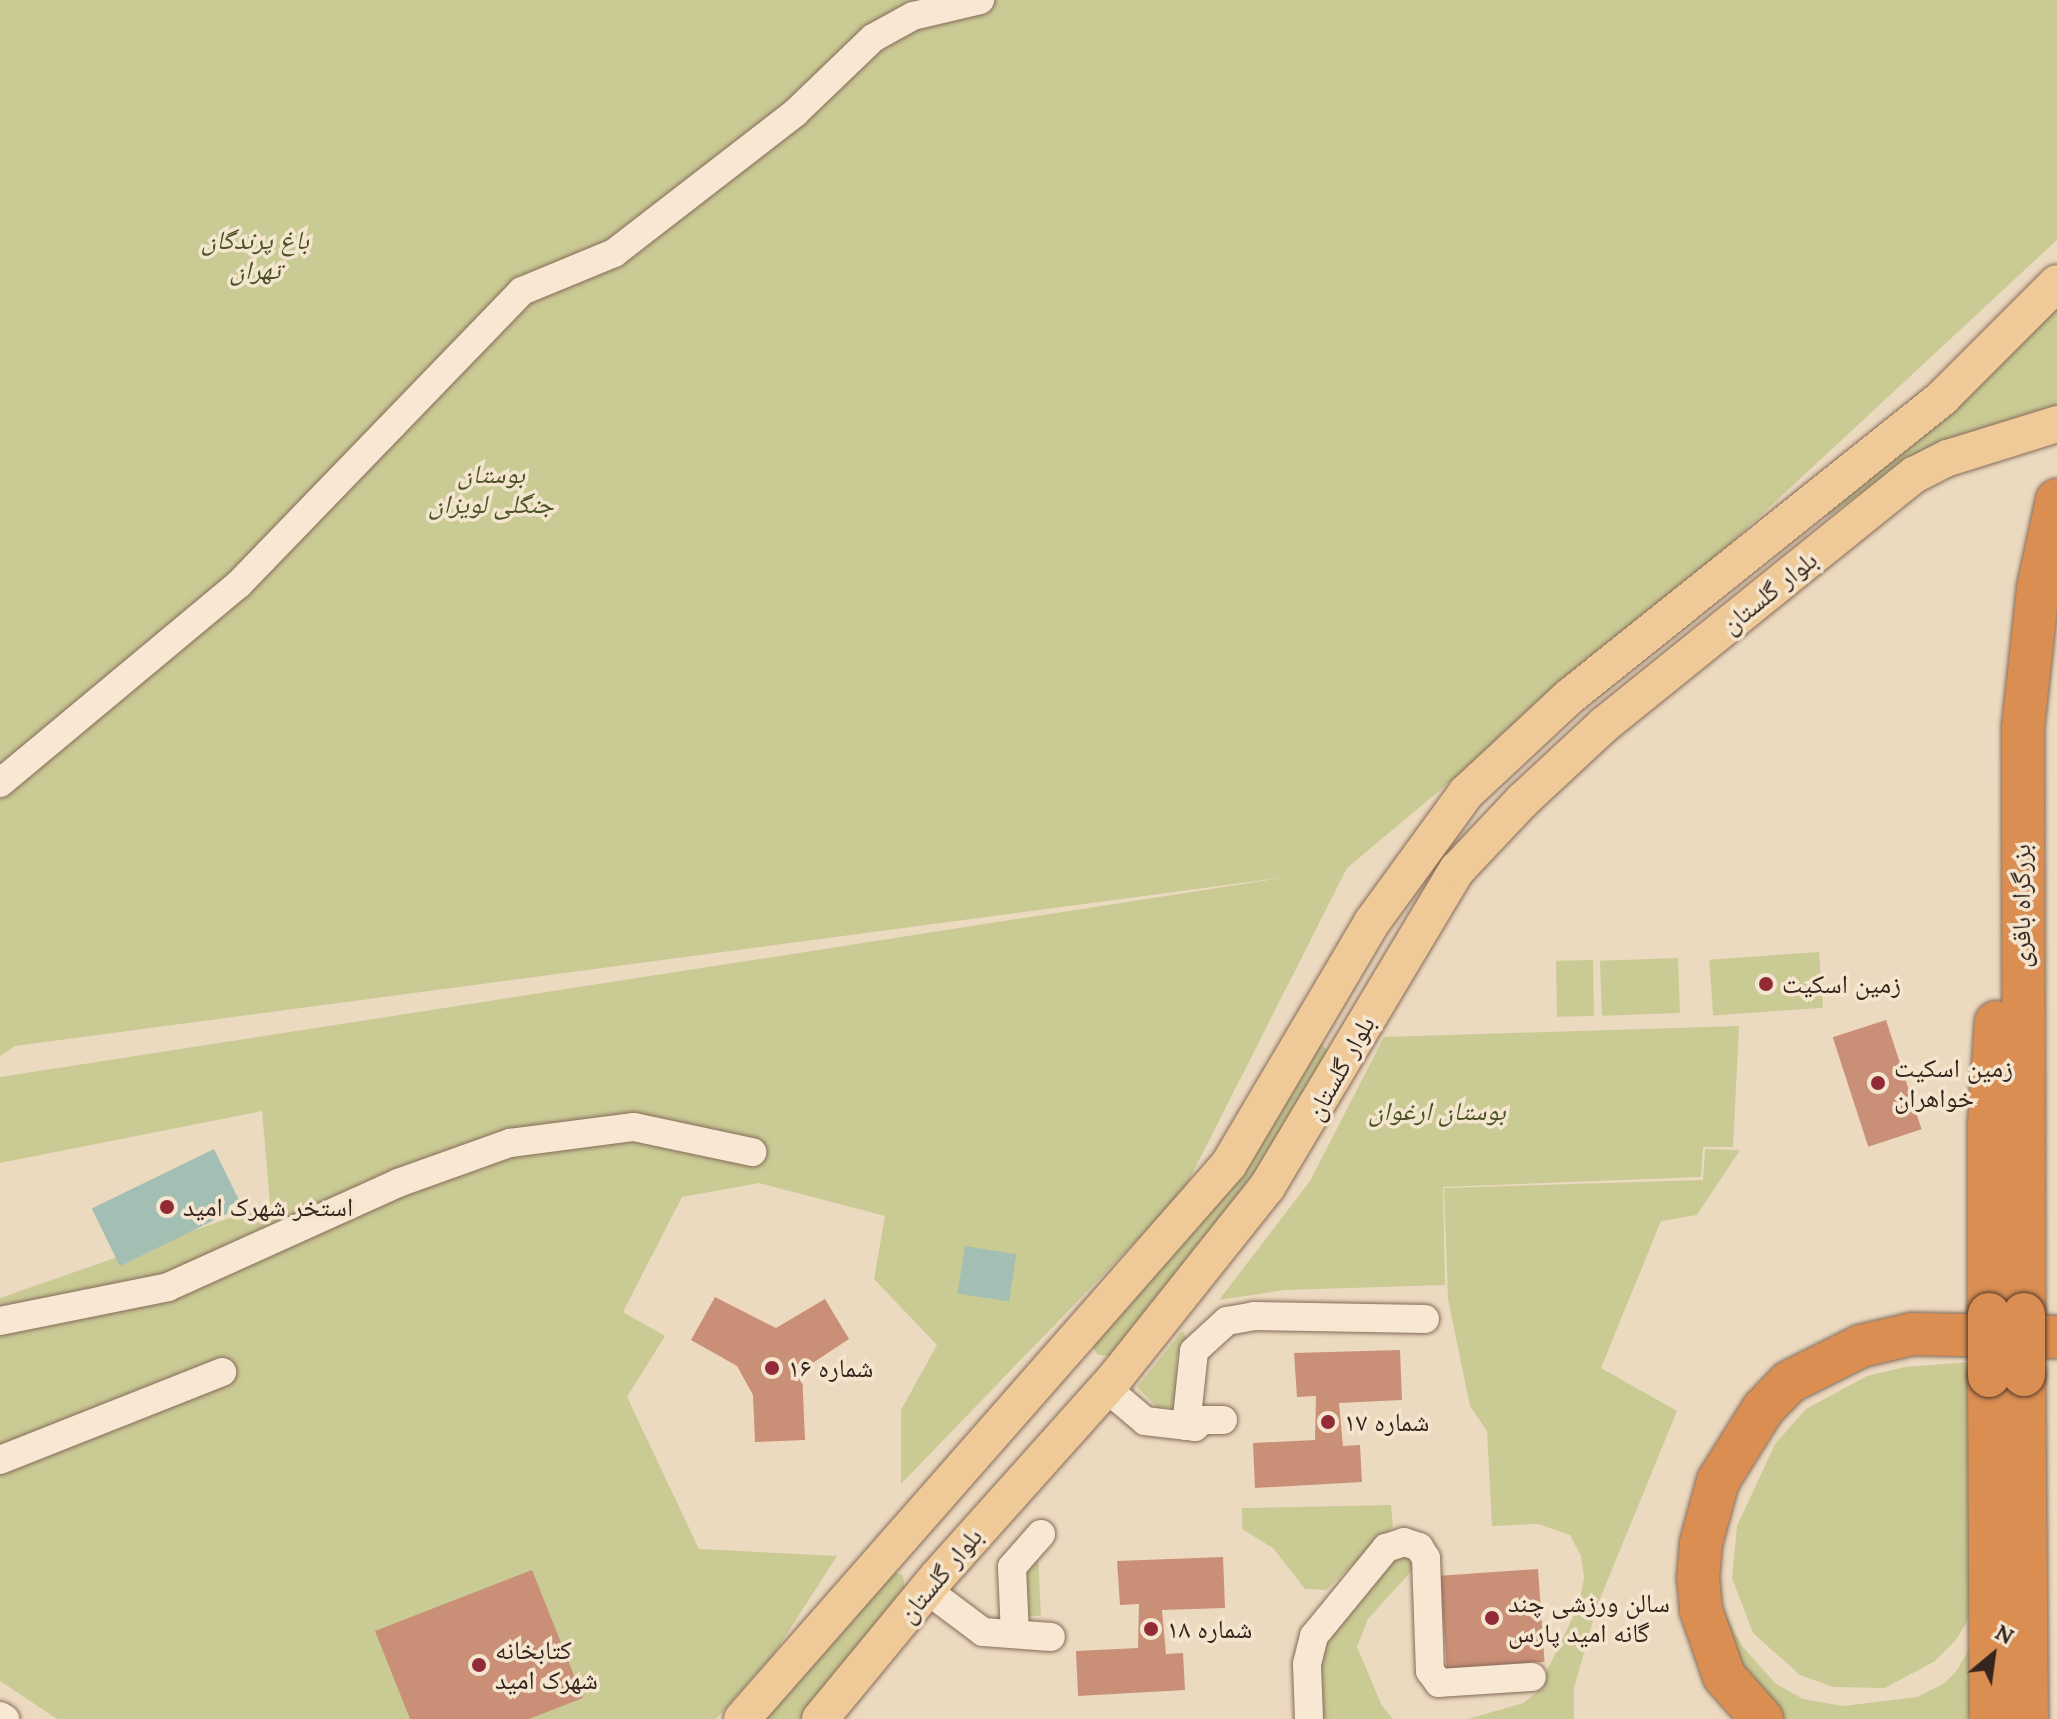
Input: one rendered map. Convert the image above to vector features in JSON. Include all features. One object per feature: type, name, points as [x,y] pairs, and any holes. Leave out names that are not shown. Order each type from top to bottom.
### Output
[{"type":"highway","name":"بزرگراه باقری","points":[[2006,1376],[2023,1322],[2021,946],[2028,657],[2057,500]]},
{"type":"highway","points":[[1762,1719],[1724,1676],[1701,1610],[1698,1578],[1701,1543],[1718,1481],[1763,1409],[1789,1382],[1861,1346],[1912,1334],[2023,1322]]},
{"type":"highway","points":[[1991,1719],[2006,1376]]},
{"type":"highway","points":[[2006,1376],[2027,1719]]},
{"type":"main road","name":"بلوار گلستان","points":[[742,1719],[896,1537],[1229,1164],[1372,922],[1466,793],[1569,697],[1943,397],[2057,283]]},
{"type":"main road","name":"بلوار گلستان","points":[[820,1719],[932,1583],[1110,1383],[1267,1187],[1457,870],[1522,801],[1605,724],[1914,475],[1948,458],[2057,424]]},
{"type":"main road","points":[[1812,503],[1833,541]]},
{"type":"main road","points":[[1312,1021],[1352,1043]]},
{"type":"main road","points":[[1074,1339],[1110,1383]]},
{"type":"main road","points":[[896,1537],[932,1583]]},
{"type":"street","points":[[0,783],[239,584],[522,291],[614,253],[795,113],[873,38],[896,0]]},
{"type":"street","points":[[873,38],[913,16],[980,0]]},
{"type":"street","points":[[0,1321],[168,1287],[398,1183],[510,1143],[634,1127],[752,1152]]},
{"type":"street","points":[[1191,1426],[1194,1351],[1227,1321],[1254,1316],[1425,1319]]},
{"type":"street","points":[[0,1460],[222,1372]]},
{"type":"street","points":[[1110,1383],[1145,1421],[1191,1426],[1202,1420],[1224,1428]]},
{"type":"street","points":[[932,1583],[983,1632],[1035,1632],[1012,1567],[1041,1534]]},
{"type":"street","points":[[1309,1719],[1307,1664],[1314,1636],[1386,1548],[1404,1542],[1419,1547],[1426,1558],[1430,1671],[1439,1683],[1532,1677]]},
{"type":"green space","name":"بوستان جنگلی لویزان","points":[[0,0],[2057,0],[2057,240],[1689,582],[1347,868],[1183,1192],[901,1484],[901,1410],[937,1345],[874,1279],[885,1216],[759,1183],[682,1197],[623,1312],[665,1336],[627,1397],[699,1549],[837,1556],[774,1654],[716,1719],[57,1719],[0,1681],[0,1298],[270,1204],[262,1111],[0,1163],[0,1077],[1294,876],[15,1046],[0,1056]]},
{"type":"green space","points":[[2057,296],[2057,418],[1895,469],[1829,516],[1822,507]]},
{"type":"green space","name":"زمین اسکیت","points":[[1819,952],[1823,1008],[1713,1016],[1709,960]]},
{"type":"green space","points":[[1678,958],[1680,1013],[1602,1016],[1600,961]]},
{"type":"green space","points":[[1593,960],[1594,1016],[1557,1017],[1556,961]]},
{"type":"green space","name":"بوستان ارغوان","points":[[1739,1026],[1733,1147],[1703,1147],[1701,1177],[1443,1187],[1445,1285],[1285,1290],[1219,1300],[1310,1181],[1384,1037]]},
{"type":"green space","points":[[1320,1042],[1329,1053],[1280,1144],[1112,1356],[1098,1355],[1091,1345]]},
{"type":"green space","points":[[1705,1149],[1740,1150],[1697,1215],[1661,1221],[1601,1368],[1677,1411],[1593,1616],[1578,1609],[1584,1578],[1581,1556],[1570,1535],[1538,1524],[1492,1526],[1487,1431],[1470,1406],[1448,1299],[1444,1188],[1703,1180]]},
{"type":"green space","points":[[1182,1331],[1188,1338],[1177,1357],[1176,1407],[1158,1408],[1137,1387]]},
{"type":"green space","points":[[1980,1361],[1973,1611],[1956,1640],[1935,1661],[1885,1688],[1833,1687],[1800,1675],[1753,1633],[1732,1578],[1737,1526],[1775,1444],[1806,1409],[1867,1376],[1905,1367]]},
{"type":"green space","points":[[1391,1505],[1393,1527],[1326,1590],[1305,1589],[1273,1548],[1242,1529],[1242,1508]]},
{"type":"green space","points":[[1399,1551],[1409,1551],[1416,1566],[1368,1619],[1357,1647],[1382,1706],[1393,1719],[1317,1719],[1322,1648]]},
{"type":"green space","points":[[1038,1553],[1041,1616],[1026,1616],[1025,1570]]},
{"type":"green space","points":[[888,1570],[903,1575],[905,1590],[806,1719],[757,1719]]},
{"type":"green space","points":[[1719,1602],[1742,1646],[1776,1684],[1803,1699],[1843,1706],[1917,1697],[1943,1684],[1956,1672],[1985,1621],[1985,1719],[1777,1719],[1747,1693]]},
{"type":"green space","points":[[1575,1613],[1593,1621],[1574,1688],[1574,1719],[1468,1719],[1523,1703],[1536,1693]]},
{"type":"shaded area","name":"استخر شهرک امید","points":[[214,1149],[242,1207],[120,1266],[92,1209]]},
{"type":"shaded area","points":[[965,1246],[1016,1254],[1009,1302],[957,1293]]},
{"type":"building","name":"زمین اسکیت خواهران","points":[[1886,1020],[1922,1129],[1868,1147],[1833,1037]]},
{"type":"building","name":"شماره ۱۶","points":[[715,1297],[776,1328],[825,1299],[849,1339],[802,1370],[805,1440],[755,1442],[753,1395],[737,1366],[691,1340]]},
{"type":"building","name":"شماره ۱۷","points":[[1400,1350],[1402,1400],[1339,1403],[1343,1446],[1360,1445],[1362,1482],[1255,1488],[1253,1443],[1315,1440],[1316,1396],[1297,1397],[1294,1353]]},
{"type":"building","name":"شماره ۱۸","points":[[1223,1557],[1225,1608],[1162,1610],[1166,1654],[1183,1653],[1185,1690],[1078,1696],[1076,1651],[1138,1648],[1139,1604],[1120,1605],[1117,1561]]},
{"type":"building","name":"سالن ورزشی چند گانه امید پارس","points":[[1538,1569],[1544,1662],[1447,1669],[1440,1576]]},
{"type":"building","name":"کتابخانه شهرک امید","points":[[532,1570],[583,1698],[529,1719],[410,1719],[375,1631]]},
{"type":"place","name":"زمین اسکیت","points":[[1766,984]]},
{"type":"place","name":"زمین اسکیت خواهران","points":[[1878,1083]]},
{"type":"place","name":"استخر شهرک امید","points":[[167,1207]]},
{"type":"place","name":"شماره ۱۶","points":[[772,1368]]},
{"type":"place","name":"شماره ۱۷","points":[[1328,1422]]},
{"type":"place","name":"سالن ورزشی چند گانه امید پارس","points":[[1492,1618]]},
{"type":"place","name":"شماره ۱۸","points":[[1151,1629]]},
{"type":"place","name":"کتابخانه شهرک امید","points":[[479,1665]]},
{"type":"park label","name":"باغ پرندگان تهران","points":[[255,255]]}]
